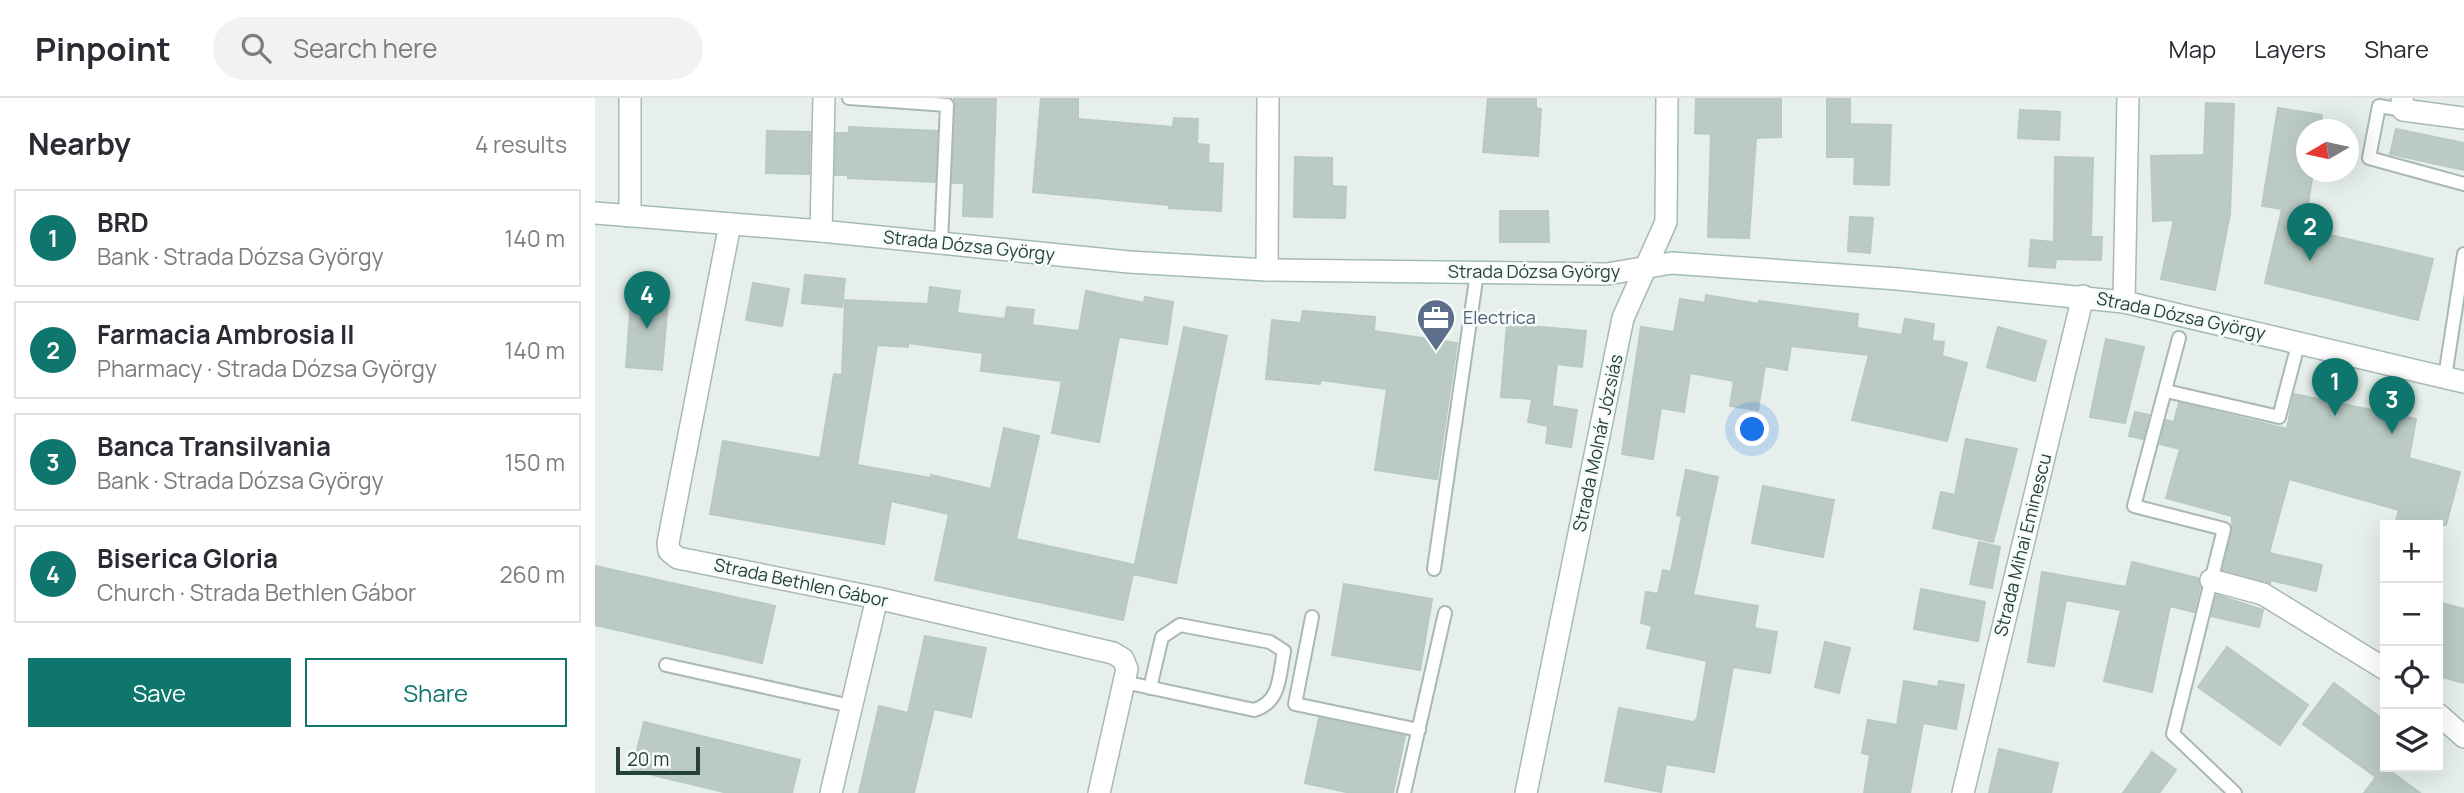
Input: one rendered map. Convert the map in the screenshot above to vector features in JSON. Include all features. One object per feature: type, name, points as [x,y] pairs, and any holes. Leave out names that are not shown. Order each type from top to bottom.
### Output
[{"type":"street","points":[[630,98],[630,216]]},
{"type":"street","points":[[821,231],[824,98]]},
{"type":"street","points":[[1267,270],[1268,98]]},
{"type":"street","name":"Strada Molnár Józsiás","points":[[1526,793],[1623,318],[1666,222],[1667,98]]},
{"type":"street","points":[[2124,302],[2128,98]]},
{"type":"street","points":[[2403,104],[2464,118]]},
{"type":"street","name":"Strada Dózsa György","points":[[595,213],[821,231],[1129,262],[1267,270],[1619,274],[1647,266],[1711,264],[2083,296],[2124,302],[2299,341],[2455,379]]},
{"type":"street","name":"Strada Bethlen Gábor","points":[[730,225],[668,543],[669,551],[678,558],[877,598],[1113,653],[1123,659],[1127,669],[1124,682]]},
{"type":"street","name":"Strada Mihai Eminescu","points":[[1963,793],[2083,296]]},
{"type":"street","points":[[2211,580],[2263,594],[2380,666]]},
{"type":"street","points":[[831,793],[877,598]]},
{"type":"street","points":[[1099,793],[1124,682]]},
{"type":"street","points":[[2443,718],[2464,737]]},
{"type":"lane","points":[[849,98],[910,100],[947,105],[941,243]]},
{"type":"lane","points":[[2403,104],[2379,106],[2369,158],[2464,184]]},
{"type":"lane","points":[[2455,379],[2464,256]]},
{"type":"lane","points":[[1434,569],[1477,273]]},
{"type":"lane","points":[[2179,338],[2134,506],[2224,528],[2173,734],[2235,793]]},
{"type":"lane","points":[[2166,391],[2279,417],[2299,341]]},
{"type":"lane","points":[[1404,793],[1445,613]]},
{"type":"lane","points":[[1312,617],[1295,704],[1419,730]]},
{"type":"lane","points":[[1124,682],[1150,688],[1254,710],[1267,706],[1276,694],[1284,651],[1270,642],[1180,625],[1162,637],[1150,688]]},
{"type":"lane","points":[[666,665],[851,706]]},
{"type":"building","points":[[954,98],[996,98],[992,217],[963,216],[964,183],[952,183]]},
{"type":"building","points":[[1041,98],[1078,98],[1078,119],[1173,127],[1174,118],[1198,119],[1197,144],[1209,145],[1208,163],[1223,164],[1221,211],[1169,208],[1169,205],[1033,192]]},
{"type":"building","points":[[1488,98],[1536,98],[1536,108],[1541,109],[1538,156],[1483,152]]},
{"type":"building","points":[[1696,98],[1781,98],[1781,137],[1756,138],[1749,238],[1708,237],[1711,134],[1695,133]]},
{"type":"building","points":[[1827,98],[1850,98],[1850,124],[1891,125],[1889,185],[1854,184],[1855,157],[1827,157]]},
{"type":"building","points":[[2206,103],[2234,104],[2230,214],[2215,290],[2161,279],[2174,220],[2153,221],[2151,156],[2204,155]]},
{"type":"building","points":[[2278,108],[2322,115],[2321,119],[2296,119],[2296,182],[2311,182],[2304,229],[2433,259],[2418,320],[2265,283],[2282,209],[2262,206]]},
{"type":"building","points":[[2020,110],[2060,112],[2059,140],[2018,138]]},
{"type":"building","points":[[849,127],[937,131],[935,182],[835,175],[836,133],[849,133]]},
{"type":"building","points":[[2396,129],[2464,143],[2464,170],[2390,154]]},
{"type":"building","points":[[767,131],[810,132],[809,174],[766,173]]},
{"type":"building","points":[[1295,157],[1332,158],[1332,186],[1346,187],[1345,218],[1294,217]]},
{"type":"building","points":[[2055,157],[2093,158],[2091,237],[2102,237],[2101,260],[2056,259],[2055,268],[2029,266],[2031,240],[2054,242]]},
{"type":"building","points":[[1500,211],[1548,211],[1549,242],[1500,242]]},
{"type":"building","points":[[1850,217],[1873,218],[1870,253],[1848,251]]},
{"type":"building","points":[[805,275],[845,279],[842,307],[802,303]]},
{"type":"building","points":[[753,283],[789,289],[782,326],[746,320]]},
{"type":"building","points":[[632,287],[669,290],[662,370],[626,367]]},
{"type":"building","points":[[930,287],[960,291],[957,313],[1005,319],[1007,307],[1034,310],[1032,325],[1079,331],[1086,291],[1144,303],[1145,297],[1173,302],[1167,344],[1119,337],[1099,442],[1052,433],[1062,381],[981,371],[983,353],[908,343],[908,347],[877,345],[857,465],[931,478],[931,475],[991,489],[1004,428],[1039,436],[1016,539],[1135,565],[1123,620],[935,580],[949,514],[891,501],[884,544],[710,514],[723,441],[820,458],[834,374],[842,375],[845,300],[928,304]]},
{"type":"building","points":[[1706,295],[1759,304],[1759,301],[1858,314],[1857,328],[1902,335],[1905,319],[1934,324],[1932,341],[1944,342],[1942,356],[1967,363],[1947,441],[1852,420],[1869,355],[1791,346],[1787,370],[1765,366],[1758,410],[1730,406],[1734,381],[1690,373],[1684,412],[1661,408],[1653,459],[1622,454],[1641,327],[1674,332],[1680,299],[1705,303]]},
{"type":"building","points":[[1303,311],[1375,317],[1374,331],[1457,343],[1437,479],[1375,470],[1387,389],[1321,380],[1320,384],[1266,379],[1272,320],[1301,323]]},
{"type":"building","points":[[1507,324],[1586,331],[1582,367],[1557,364],[1552,406],[1577,410],[1571,447],[1546,443],[1548,426],[1528,422],[1532,399],[1501,397]]},
{"type":"building","points":[[1184,327],[1227,336],[1176,583],[1133,574]]},
{"type":"building","points":[[1998,327],[2046,341],[2035,381],[1987,367]]},
{"type":"building","points":[[2106,339],[2144,347],[2125,423],[2090,417]]},
{"type":"building","points":[[2294,394],[2416,419],[2409,458],[2460,472],[2446,525],[2443,525],[2443,520],[2396,520],[2399,510],[2289,479],[2269,553],[2322,565],[2316,591],[2270,580],[2270,583],[2223,570],[2232,531],[2232,516],[2166,498],[2180,449],[2160,444],[2166,420],[2174,422],[2179,403],[2287,429]]},
{"type":"building","points":[[2135,412],[2149,415],[2143,439],[2129,436]]},
{"type":"building","points":[[1966,439],[2017,449],[1993,542],[1933,528],[1941,492],[1955,495]]},
{"type":"building","points":[[1686,470],[1718,477],[1693,595],[1758,606],[1754,628],[1777,632],[1770,673],[1733,667],[1714,772],[1666,764],[1661,792],[1605,781],[1619,708],[1693,722],[1697,719],[1707,661],[1647,648],[1652,626],[1641,623],[1646,592],[1658,594],[1663,570],[1671,572],[1682,516],[1677,515]]},
{"type":"building","points":[[1763,486],[1834,500],[1823,557],[1752,543]]},
{"type":"building","points":[[1979,542],[2000,547],[1992,588],[1970,584]]},
{"type":"building","points":[[2132,562],[2198,578],[2200,587],[2194,612],[2170,606],[2152,692],[2104,681],[2121,610],[2066,600],[2054,666],[2028,662],[2042,572],[2126,587]]},
{"type":"building","points":[[595,566],[775,606],[762,663],[595,625]]},
{"type":"building","points":[[1344,584],[1432,599],[1420,670],[1332,655]]},
{"type":"building","points":[[1921,589],[1985,602],[1978,641],[1914,629]]},
{"type":"building","points":[[2217,595],[2263,610],[2259,627],[2211,616]]},
{"type":"building","points":[[2443,603],[2464,609],[2464,683],[2443,677]]},
{"type":"building","points":[[925,636],[986,648],[971,717],[934,709],[914,793],[859,793],[879,706],[908,713]]},
{"type":"building","points":[[1825,642],[1850,648],[1839,693],[1815,687]]},
{"type":"building","points":[[2227,647],[2308,705],[2280,745],[2198,687]]},
{"type":"building","points":[[1904,681],[1938,687],[1939,681],[1964,685],[1956,729],[1923,723],[1910,793],[1864,793],[1870,755],[1862,753],[1868,720],[1897,725]]},
{"type":"building","points":[[2334,683],[2380,717],[2380,772],[2392,772],[2420,793],[2364,793],[2376,777],[2303,724]]},
{"type":"building","points":[[1319,718],[1405,736],[1393,793],[1351,793],[1305,783]]},
{"type":"building","points":[[644,722],[800,760],[792,793],[728,793],[632,770]]},
{"type":"building","points":[[1999,749],[2058,763],[2051,793],[1989,793]]},
{"type":"building","points":[[2152,752],[2176,770],[2159,793],[2123,793]]},
{"type":"place","name":"Farmacia Ambrosia II","points":[[2310,261]]},
{"type":"place","name":"Biserica Gloria","points":[[647,329]]},
{"type":"place","name":"Electrica","points":[[1436,352]]},
{"type":"place","name":"BRD","points":[[2335,416]]},
{"type":"place","name":"Banca Transilvania","points":[[2392,434]]}]
